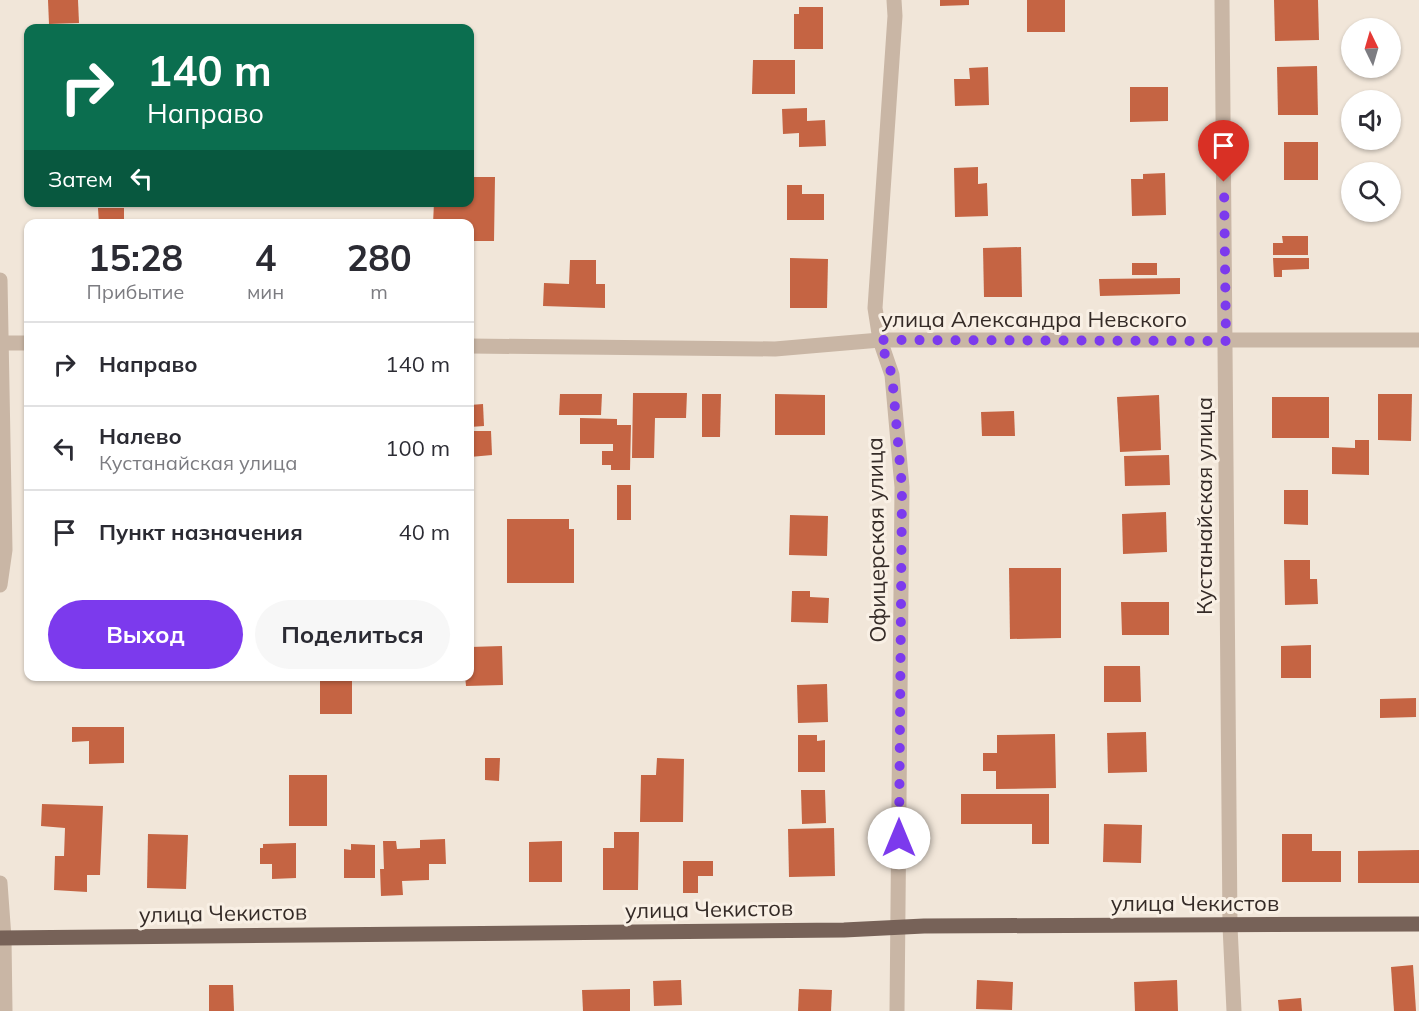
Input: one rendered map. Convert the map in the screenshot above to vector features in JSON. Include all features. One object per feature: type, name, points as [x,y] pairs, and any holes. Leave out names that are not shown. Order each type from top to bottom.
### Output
[{"type":"main road","name":"улица Чекистов","points":[[2,938],[844,930],[899,927],[1419,924]]},
{"type":"street","name":"Офицерская улица","points":[[894,0],[895,16],[875,308],[880,340],[892,375],[902,487],[897,1011]]},
{"type":"street","name":"Кустанайская улица","points":[[1222,0],[1230,926],[1234,1011]]},
{"type":"street","points":[[0,280],[5,550],[0,585]]},
{"type":"street","name":"улица Александра Невского","points":[[474,346],[775,348],[880,340],[1419,340]]},
{"type":"street","points":[[0,343],[24,343]]},
{"type":"street","points":[[0,883],[5,1011]]},
{"type":"building","points":[[48,0],[78,0],[79,23],[49,24]]},
{"type":"building","points":[[940,0],[969,0],[969,5],[940,6]]},
{"type":"building","points":[[1027,0],[1065,0],[1065,32],[1027,32]]},
{"type":"building","points":[[1274,0],[1318,0],[1319,40],[1275,41]]},
{"type":"building","points":[[799,7],[823,7],[823,49],[794,49],[794,14],[799,14]]},
{"type":"building","points":[[753,60],[795,60],[795,94],[752,94]]},
{"type":"building","points":[[1317,66],[1318,115],[1278,115],[1277,67]]},
{"type":"building","points":[[988,67],[989,105],[955,106],[954,79],[970,79],[969,68]]},
{"type":"building","points":[[1130,87],[1168,87],[1168,121],[1130,122]]},
{"type":"building","points":[[807,108],[807,121],[825,120],[826,146],[799,147],[799,133],[783,134],[782,109]]},
{"type":"building","points":[[1284,142],[1318,142],[1318,180],[1284,180]]},
{"type":"building","points":[[978,167],[978,184],[987,183],[988,216],[955,217],[954,168]]},
{"type":"building","points":[[1165,173],[1166,215],[1132,216],[1131,179],[1143,179],[1143,174]]},
{"type":"building","points":[[474,177],[495,177],[494,241],[474,241],[474,219],[433,219],[434,207],[474,207]]},
{"type":"building","points":[[787,185],[802,185],[802,194],[824,194],[824,220],[787,220]]},
{"type":"building","points":[[98,208],[124,208],[124,219],[99,219]]},
{"type":"building","points":[[1282,236],[1308,236],[1308,255],[1273,255],[1273,243],[1283,243]]},
{"type":"building","points":[[1021,247],[1022,297],[984,297],[983,248]]},
{"type":"building","points":[[790,258],[828,259],[827,308],[790,308]]},
{"type":"building","points":[[1273,258],[1309,258],[1309,269],[1282,270],[1282,277],[1274,277]]},
{"type":"building","points":[[570,260],[596,260],[596,284],[605,284],[605,308],[543,306],[544,283],[569,284]]},
{"type":"building","points":[[1132,263],[1157,263],[1157,275],[1132,275]]},
{"type":"building","points":[[1180,278],[1180,294],[1100,296],[1099,279]]},
{"type":"building","points":[[633,393],[687,393],[686,418],[655,418],[654,458],[632,458]]},
{"type":"building","points":[[560,394],[602,394],[601,415],[559,415]]},
{"type":"building","points":[[702,394],[721,394],[720,437],[702,437]]},
{"type":"building","points":[[775,394],[825,395],[825,435],[775,435]]},
{"type":"building","points":[[1378,394],[1412,394],[1411,441],[1378,440]]},
{"type":"building","points":[[1159,395],[1161,450],[1120,452],[1117,397]]},
{"type":"building","points":[[1272,397],[1329,397],[1329,438],[1272,438]]},
{"type":"building","points":[[483,404],[484,426],[474,427],[474,405]]},
{"type":"building","points":[[1014,411],[1015,436],[982,436],[981,412]]},
{"type":"building","points":[[580,418],[617,419],[617,425],[631,425],[630,470],[611,470],[611,465],[602,465],[602,451],[613,451],[613,444],[580,444]]},
{"type":"building","points":[[474,431],[491,431],[492,455],[474,457]]},
{"type":"building","points":[[1355,440],[1369,440],[1369,475],[1332,474],[1332,447],[1355,448]]},
{"type":"building","points":[[1169,455],[1170,485],[1125,486],[1124,456]]},
{"type":"building","points":[[617,485],[631,485],[631,520],[617,520]]},
{"type":"building","points":[[1284,490],[1308,490],[1308,525],[1284,524]]},
{"type":"building","points":[[1166,512],[1167,552],[1123,554],[1122,514]]},
{"type":"building","points":[[790,515],[828,516],[827,556],[789,555]]},
{"type":"building","points":[[507,519],[569,519],[569,529],[574,529],[574,583],[507,583]]},
{"type":"building","points":[[1284,560],[1310,560],[1310,579],[1317,579],[1318,604],[1285,605]]},
{"type":"building","points":[[1009,568],[1061,568],[1061,638],[1010,639]]},
{"type":"building","points":[[792,591],[810,591],[810,597],[829,598],[828,623],[791,622]]},
{"type":"building","points":[[1121,602],[1169,602],[1169,635],[1122,635]]},
{"type":"building","points":[[1311,645],[1311,678],[1281,678],[1281,646]]},
{"type":"building","points":[[502,646],[503,685],[466,686],[466,681],[474,681],[474,647]]},
{"type":"building","points":[[1104,666],[1140,666],[1141,702],[1104,702]]},
{"type":"building","points":[[320,681],[352,681],[352,714],[320,714]]},
{"type":"building","points":[[827,684],[828,722],[798,723],[797,685]]},
{"type":"building","points":[[1416,698],[1416,717],[1380,718],[1380,699]]},
{"type":"building","points":[[72,727],[124,727],[124,763],[89,764],[89,741],[72,742]]},
{"type":"building","points":[[1146,732],[1147,772],[1108,773],[1107,733]]},
{"type":"building","points":[[1055,734],[1056,788],[996,789],[996,771],[983,771],[983,753],[997,753],[997,735]]},
{"type":"building","points":[[798,735],[817,735],[817,741],[825,740],[825,772],[798,772]]},
{"type":"building","points":[[485,758],[500,758],[499,781],[485,780]]},
{"type":"building","points":[[657,758],[684,759],[683,822],[640,822],[641,775],[656,775]]},
{"type":"building","points":[[289,775],[327,775],[327,826],[289,826]]},
{"type":"building","points":[[801,790],[825,790],[826,823],[802,824]]},
{"type":"building","points":[[961,794],[1049,794],[1049,844],[1032,844],[1032,824],[961,824]]},
{"type":"building","points":[[42,804],[103,806],[100,875],[87,875],[87,892],[54,890],[55,856],[64,856],[65,828],[41,826]]},
{"type":"building","points":[[1104,824],[1142,825],[1141,863],[1103,862]]},
{"type":"building","points":[[834,828],[835,876],[789,877],[788,829]]},
{"type":"building","points":[[614,832],[639,832],[638,890],[603,890],[603,848],[614,848]]},
{"type":"building","points":[[148,834],[188,835],[186,889],[147,888]]},
{"type":"building","points":[[1282,834],[1312,834],[1312,851],[1341,851],[1341,882],[1282,882]]},
{"type":"building","points":[[445,839],[446,864],[429,864],[429,880],[402,881],[403,895],[381,896],[380,869],[384,869],[383,841],[396,841],[397,849],[420,848],[420,840]]},
{"type":"building","points":[[562,841],[562,882],[529,882],[529,842]]},
{"type":"building","points":[[296,843],[296,878],[272,879],[272,864],[260,864],[260,848],[263,848],[263,844]]},
{"type":"building","points":[[351,844],[375,845],[375,878],[344,878],[344,849],[351,850]]},
{"type":"building","points":[[1419,850],[1419,883],[1358,883],[1358,851]]},
{"type":"building","points":[[683,861],[713,861],[713,876],[698,876],[698,893],[683,893]]},
{"type":"building","points":[[1413,965],[1416,1011],[1394,1011],[1391,967]]},
{"type":"building","points":[[681,980],[682,1005],[654,1006],[653,981]]},
{"type":"building","points":[[977,980],[1013,982],[1012,1010],[976,1009]]},
{"type":"building","points":[[1177,980],[1178,1011],[1135,1011],[1134,982]]},
{"type":"building","points":[[209,985],[233,985],[234,1011],[209,1011]]},
{"type":"building","points":[[630,989],[630,1011],[583,1011],[582,990]]},
{"type":"building","points":[[799,989],[832,990],[831,1011],[798,1011]]},
{"type":"building","points":[[1301,998],[1302,1011],[1279,1011],[1278,1000]]},
{"type":"route","points":[[899,838],[902,487],[892,375],[880,340],[1226,341],[1224,182]]}]
